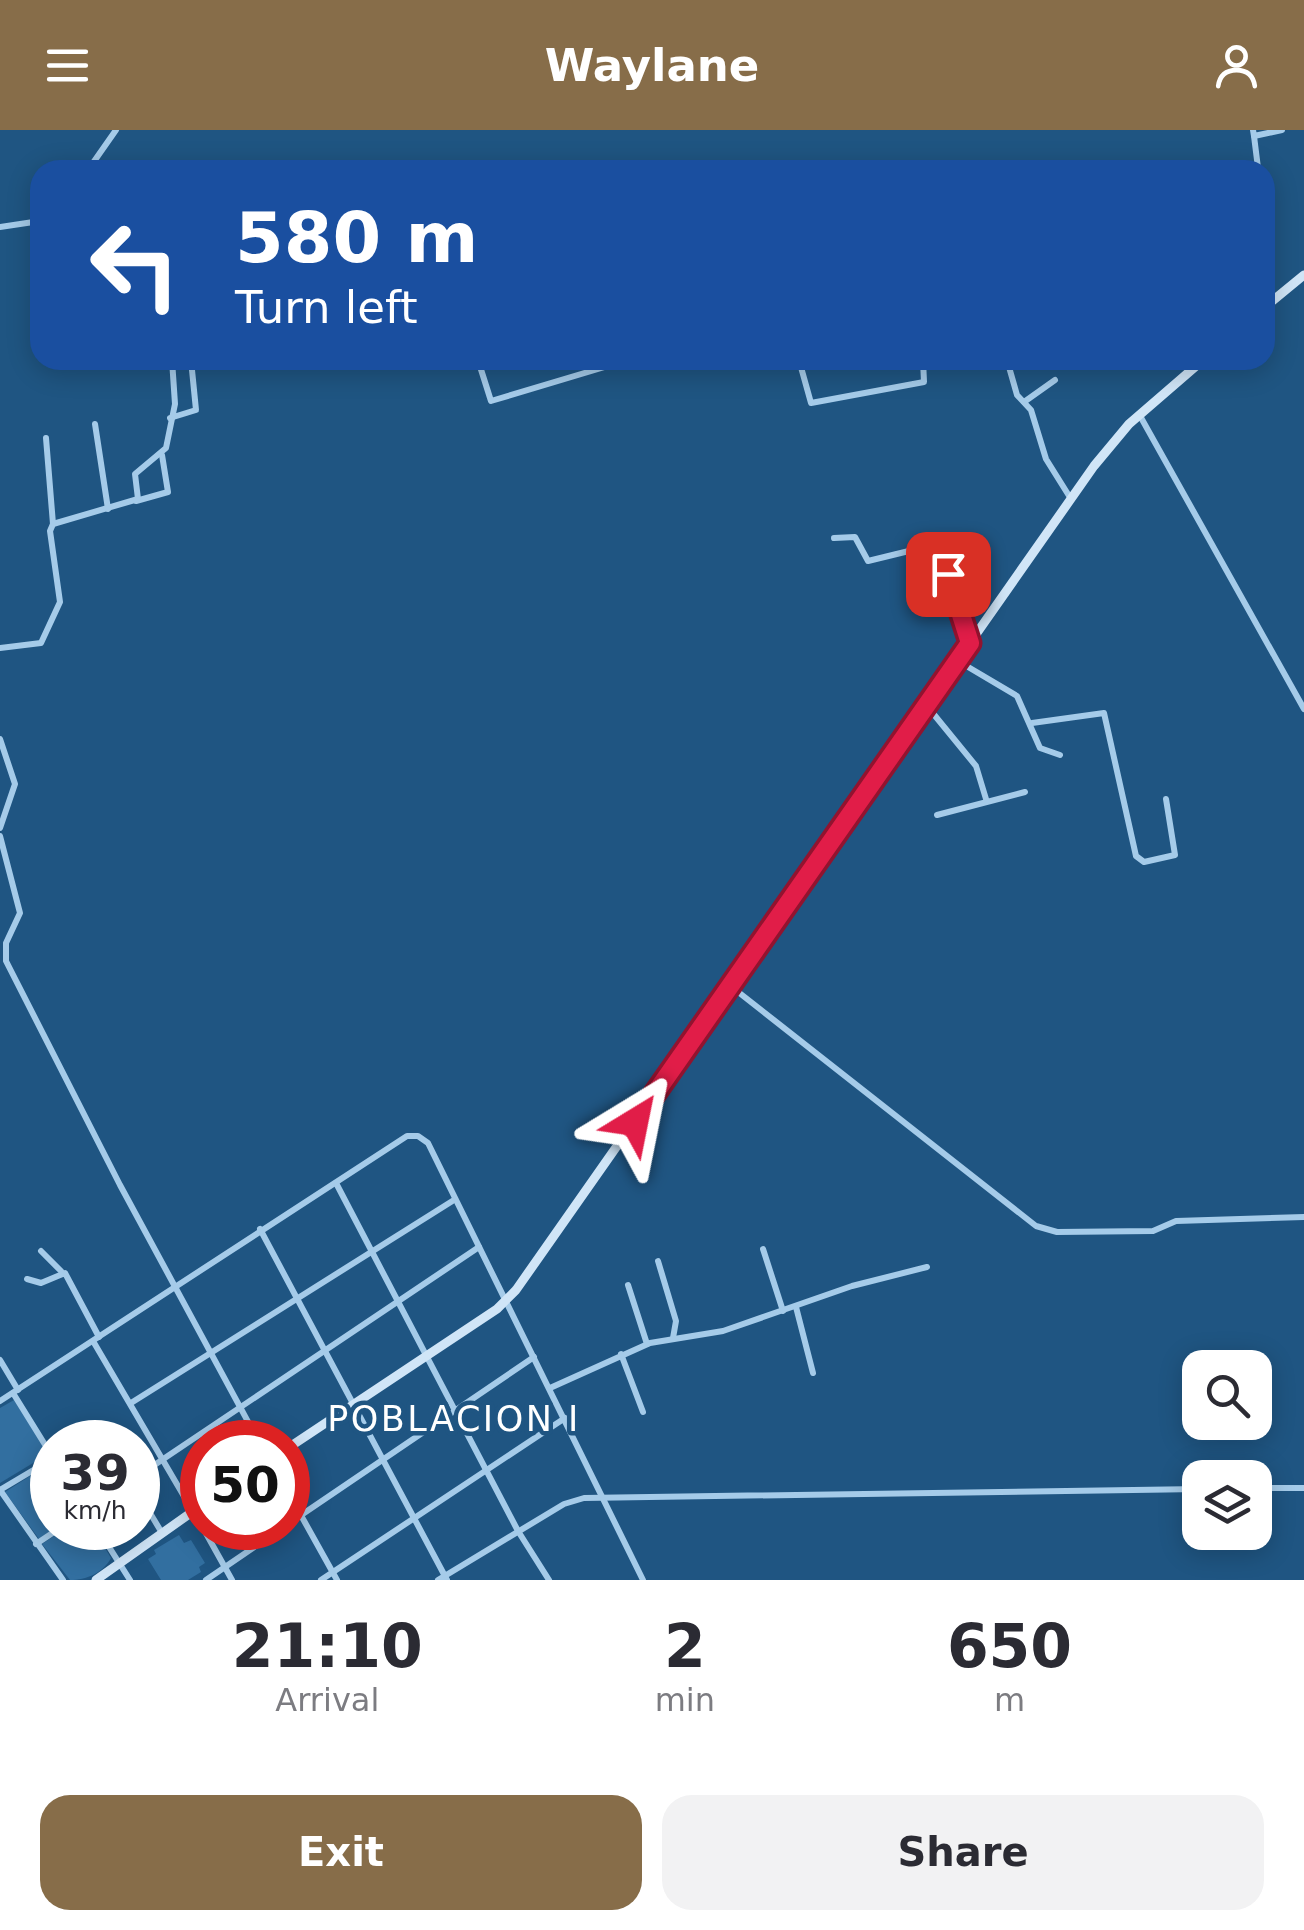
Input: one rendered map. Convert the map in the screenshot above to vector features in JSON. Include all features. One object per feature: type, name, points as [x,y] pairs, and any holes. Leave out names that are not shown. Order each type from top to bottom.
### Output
[{"type":"main road","points":[[1275,299],[1304,274]]},
{"type":"main road","points":[[310,1433],[506,1300],[649,1104],[728,984],[1071,500],[1139,414],[1191,370]]},
{"type":"main road","points":[[96,1580],[180,1521]]},
{"type":"street","points":[[95,160],[116,130]]},
{"type":"street","points":[[1257,160],[1254,133],[1282,130]]},
{"type":"street","points":[[0,227],[30,222]]},
{"type":"street","points":[[53,524],[168,492],[162,454],[175,404],[173,370]]},
{"type":"street","points":[[170,418],[196,410],[193,370]]},
{"type":"street","points":[[481,370],[492,401],[595,370]]},
{"type":"street","points":[[803,370],[811,403],[924,382],[923,370]]},
{"type":"street","points":[[1010,370],[1046,459],[1071,500]]},
{"type":"street","points":[[1024,402],[1054,380]]},
{"type":"street","points":[[1139,414],[1304,709]]},
{"type":"street","points":[[95,424],[108,509]]},
{"type":"street","points":[[0,648],[41,643],[59,609],[50,531],[53,524],[46,438]]},
{"type":"street","points":[[136,502],[135,474],[162,454]]},
{"type":"street","points":[[834,538],[855,537],[868,561],[913,550],[926,574],[947,572],[970,643]]},
{"type":"street","points":[[958,661],[1013,692],[1032,723],[1043,752],[1060,755]]},
{"type":"street","points":[[927,706],[976,766],[986,800]]},
{"type":"street","points":[[1032,723],[1104,713],[1136,856],[1142,861],[1175,855],[1166,799]]},
{"type":"street","points":[[0,739],[15,784],[0,828]]},
{"type":"street","points":[[937,815],[1025,792]]},
{"type":"street","points":[[0,836],[20,914],[6,943],[6,961],[173,1286],[247,1420]]},
{"type":"street","points":[[728,984],[1036,1226],[1057,1232],[1153,1231],[1176,1220],[1304,1217]]},
{"type":"street","points":[[0,1402],[260,1229],[407,1136],[418,1136],[428,1143],[643,1580]]},
{"type":"street","points":[[336,1182],[374,1248],[518,1532],[549,1580]]},
{"type":"street","points":[[131,1404],[454,1200]]},
{"type":"street","points":[[260,1229],[444,1578],[564,1504],[603,1496],[1182,1489]]},
{"type":"street","points":[[160,1462],[322,1348],[478,1248]]},
{"type":"street","points":[[763,1249],[783,1311]]},
{"type":"street","points":[[41,1250],[62,1272],[131,1404],[180,1483]]},
{"type":"street","points":[[658,1261],[676,1321],[674,1338]]},
{"type":"street","points":[[550,1388],[647,1344],[724,1331],[852,1286],[926,1268]]},
{"type":"street","points":[[27,1279],[40,1283],[62,1272]]},
{"type":"street","points":[[628,1285],[647,1344]]},
{"type":"street","points":[[796,1307],[814,1373]]},
{"type":"street","points":[[620,1354],[643,1412]]},
{"type":"street","points":[[310,1509],[534,1358]]},
{"type":"street","points":[[0,1360],[32,1420]]},
{"type":"street","points":[[321,1580],[335,1576],[412,1518],[488,1473],[565,1418]]},
{"type":"street","points":[[30,1471],[0,1490],[30,1535]]},
{"type":"street","points":[[1272,1488],[1304,1488]]},
{"type":"street","points":[[310,1531],[335,1576]]},
{"type":"street","points":[[40,1550],[62,1580]]},
{"type":"street","points":[[111,1550],[130,1580]]},
{"type":"street","points":[[215,1550],[232,1580]]},
{"type":"street","points":[[206,1580],[251,1550]]},
{"type":"shaded area","points":[[14,1400],[30,1425],[30,1465],[0,1483],[0,1408]]},
{"type":"shaded area","points":[[30,1476],[30,1527],[5,1492]]},
{"type":"shaded area","points":[[179,1535],[180,1550],[197,1550],[205,1563],[199,1567],[201,1572],[188,1580],[161,1580],[148,1559]]},
{"type":"shaded area","points":[[47,1550],[106,1550],[111,1558],[99,1572],[70,1580]]},
{"type":"district","name":"POBLACION I","points":[[454,1419]]},
{"type":"route","points":[[635,1122],[970,643],[948,574]]}]
